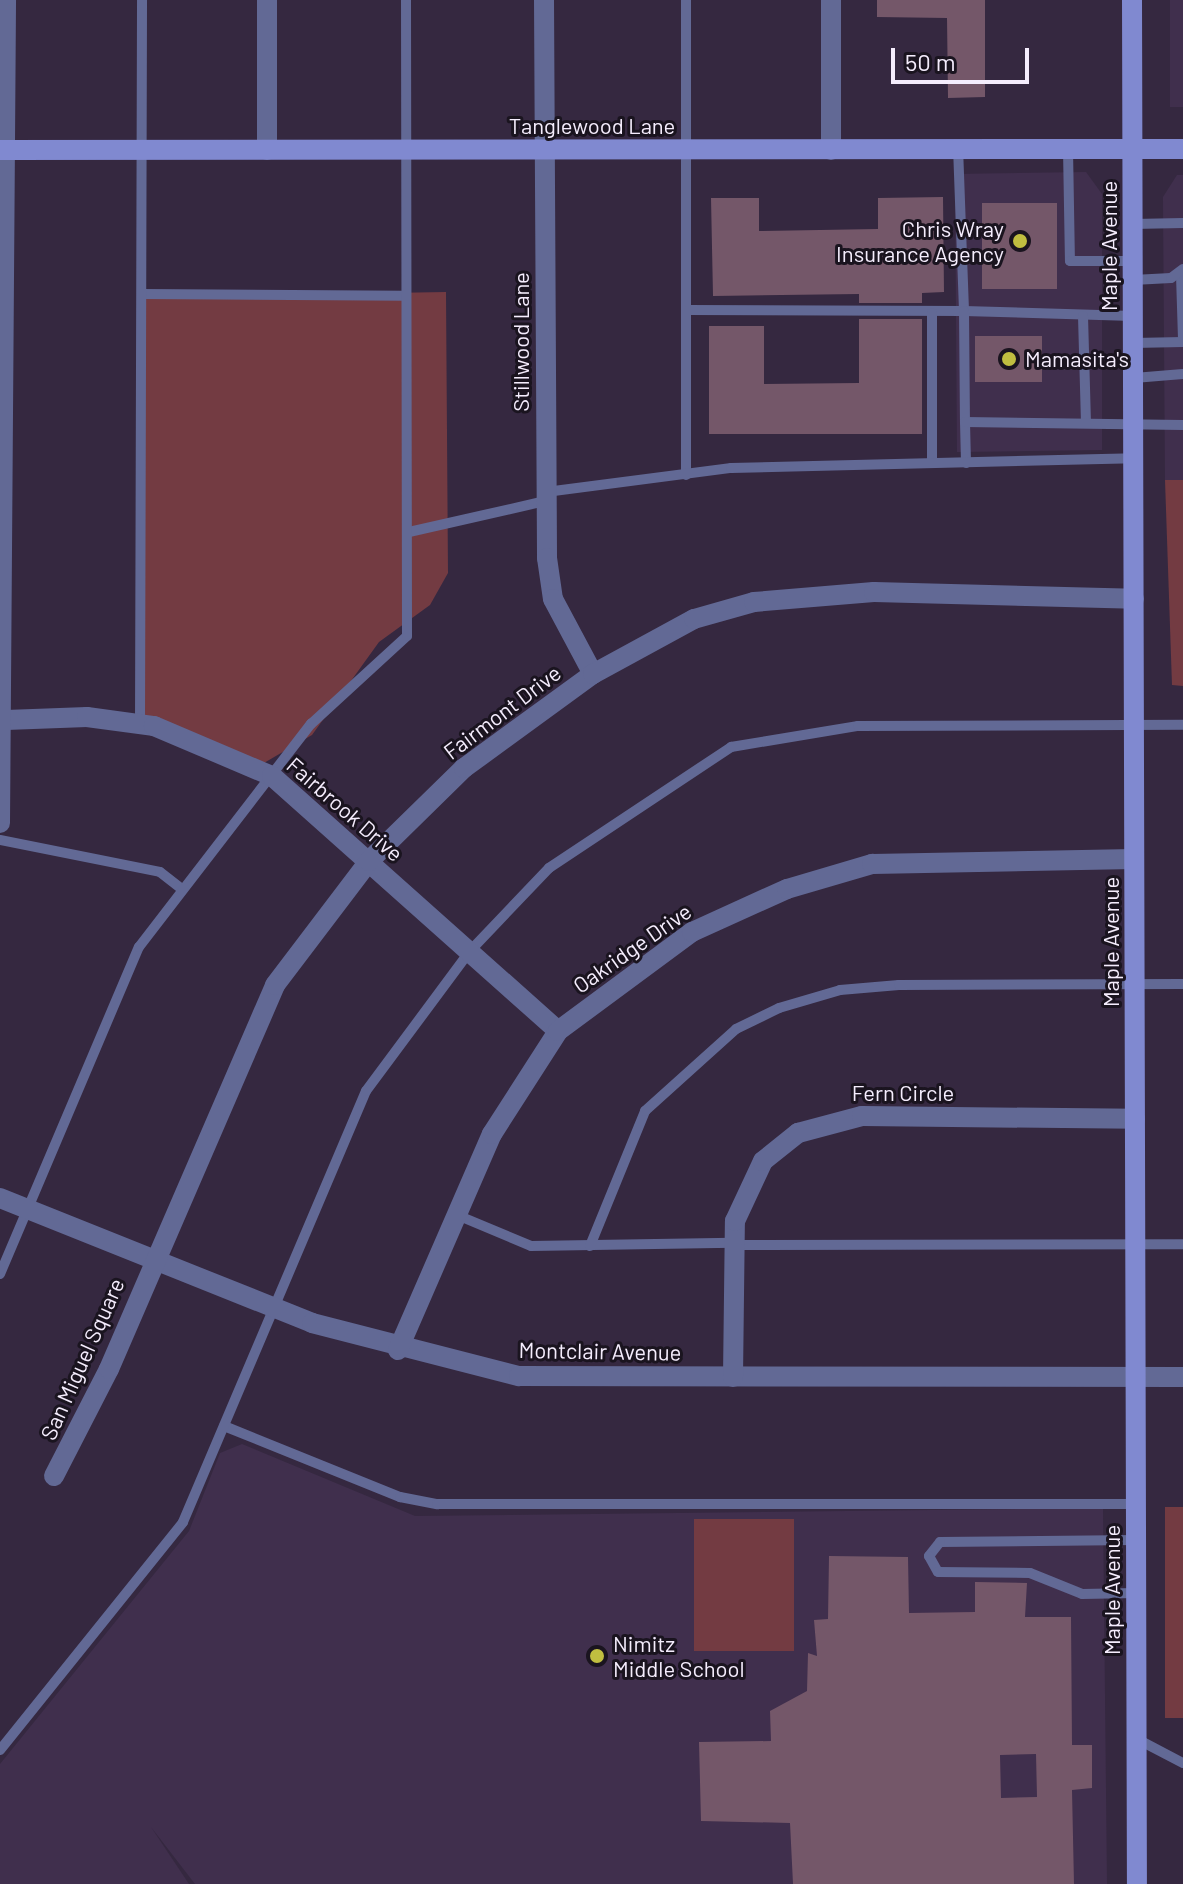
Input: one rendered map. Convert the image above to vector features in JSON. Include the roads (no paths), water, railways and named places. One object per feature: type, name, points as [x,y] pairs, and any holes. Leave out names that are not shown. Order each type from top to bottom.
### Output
[{"type":"main road","name":"Maple Avenue","points":[[1132,0],[1137,1884]]},
{"type":"main road","name":"Tanglewood Lane","points":[[3,150],[1183,149]]},
{"type":"street","points":[[0,823],[6,720],[3,150],[6,0]]},
{"type":"street","points":[[267,0],[267,150]]},
{"type":"street","name":"Stillwood Lane","points":[[544,0],[546,496],[553,599],[593,674]]},
{"type":"street","points":[[831,0],[831,150]]},
{"type":"street","name":"Fairmont Drive","points":[[153,1261],[275,985],[369,861],[464,768],[593,674],[694,619],[804,594],[1134,599]]},
{"type":"street","name":"Fairbrook Drive","points":[[6,720],[140,724],[199,740],[272,776],[558,1031]]},
{"type":"street","name":"Oakridge Drive","points":[[398,1350],[492,1134],[558,1031],[692,932],[836,873],[913,859],[1134,859]]},
{"type":"street","name":"Fern Circle","points":[[733,1377],[734,1244],[741,1199],[763,1161],[818,1123],[862,1116],[1135,1119]]},
{"type":"street","name":"Montclair Avenue","points":[[0,1198],[274,1308],[398,1350],[519,1376],[1183,1377]]},
{"type":"street","name":"San Miguel Square","points":[[54,1476],[153,1261]]},
{"type":"lane","points":[[140,724],[142,0]]},
{"type":"lane","points":[[0,1274],[119,986],[179,887],[272,776],[311,724],[407,636],[406,0]]},
{"type":"lane","points":[[686,0],[690,150],[686,475]]},
{"type":"lane","points":[[958,147],[966,463]]},
{"type":"lane","points":[[1068,149],[1070,261],[1133,270],[1182,272],[1183,340],[1133,343]]},
{"type":"lane","points":[[1133,224],[1183,223]]},
{"type":"lane","points":[[142,294],[405,296]]},
{"type":"lane","points":[[686,310],[964,311],[1133,316]]},
{"type":"lane","points":[[932,313],[932,463]]},
{"type":"lane","points":[[1083,316],[1086,423]]},
{"type":"lane","points":[[1134,378],[1183,374]]},
{"type":"lane","points":[[965,422],[1183,425]]},
{"type":"lane","points":[[409,532],[546,496],[686,475],[932,463],[1134,458]]},
{"type":"lane","points":[[0,1750],[174,1537],[366,1091],[470,951],[549,868],[731,747],[858,726],[1183,725]]},
{"type":"lane","points":[[0,840],[160,872],[179,887]]},
{"type":"lane","points":[[590,1246],[645,1111],[750,1022],[840,990],[1183,984]]},
{"type":"lane","points":[[457,1215],[531,1246],[1183,1244]]},
{"type":"lane","points":[[224,1426],[400,1497],[437,1504],[1136,1504]]},
{"type":"lane","points":[[1136,1540],[940,1542],[929,1556],[938,1572],[1030,1573],[1082,1594],[1136,1593]]},
{"type":"lane","points":[[1137,1739],[1183,1763]]},
{"type":"place","name":"Chris Wray Insurance Agency","points":[[1020,241]]},
{"type":"place","name":"Mamasita's","points":[[1009,359]]},
{"type":"place","name":"Nimitz Middle School","points":[[597,1656]]}]
